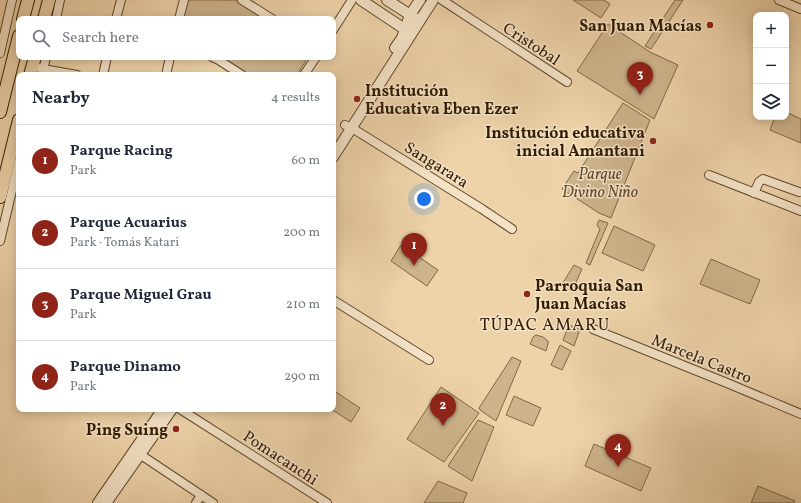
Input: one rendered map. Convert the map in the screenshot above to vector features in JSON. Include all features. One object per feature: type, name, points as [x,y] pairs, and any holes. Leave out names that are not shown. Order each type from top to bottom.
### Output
[{"type":"main road","points":[[24,16],[28,0]]},
{"type":"main road","points":[[45,16],[49,0]]},
{"type":"main road","points":[[0,112],[3,88],[16,46]]},
{"type":"main road","points":[[0,197],[16,136]]},
{"type":"street","points":[[0,53],[12,0]]},
{"type":"street","points":[[57,16],[60,0]]},
{"type":"street","points":[[117,16],[121,0]]},
{"type":"street","points":[[180,16],[184,0]]},
{"type":"street","points":[[242,0],[267,16]]},
{"type":"street","points":[[336,25],[352,0]]},
{"type":"street","points":[[361,0],[408,32]]},
{"type":"street","points":[[387,0],[420,22]]},
{"type":"street","points":[[408,32],[410,15],[420,0]]},
{"type":"street","points":[[336,152],[348,127],[402,38],[420,22],[433,0]]},
{"type":"street","name":"Cristobal","points":[[442,0],[567,82]]},
{"type":"street","points":[[779,0],[801,9]]},
{"type":"street","points":[[36,68],[43,60]]},
{"type":"street","points":[[104,72],[106,60]]},
{"type":"street","points":[[167,72],[169,60]]},
{"type":"street","points":[[219,60],[237,72]]},
{"type":"street","points":[[306,72],[314,60]]},
{"type":"street","points":[[36,68],[59,72]]},
{"type":"street","points":[[336,141],[348,127]]},
{"type":"street","name":"Sangarara","points":[[348,127],[512,229]]},
{"type":"street","points":[[0,241],[16,174]]},
{"type":"street","points":[[709,174],[801,211]]},
{"type":"street","points":[[754,192],[758,182],[763,179],[799,192]]},
{"type":"street","points":[[336,302],[429,360]]},
{"type":"street","name":"Marcela Castro","points":[[593,329],[801,414]]},
{"type":"street","points":[[106,503],[161,412]]},
{"type":"street","points":[[98,503],[170,412]]},
{"type":"street","name":"Pomacanchi","points":[[185,412],[327,503]]},
{"type":"street","points":[[137,453],[213,503]]},
{"type":"street","points":[[196,503],[201,495]]},
{"type":"green space","points":[[189,0],[235,0],[260,16],[184,16]]},
{"type":"green space","points":[[573,0],[604,0],[610,4],[601,18]]},
{"type":"green space","points":[[675,0],[683,0],[651,49],[645,46]]},
{"type":"green space","points":[[608,24],[650,52],[678,65],[654,119],[577,71]]},
{"type":"green space","points":[[226,60],[306,60],[299,72],[244,72]]},
{"type":"green space","name":"Parque Divino Niño","points":[[623,103],[650,120],[611,218],[599,213],[562,189],[574,171],[578,173]]},
{"type":"green space","points":[[789,113],[801,119],[801,143],[770,130],[774,120],[789,120]]},
{"type":"green space","points":[[599,220],[608,223],[590,265],[586,263],[600,229],[597,225]]},
{"type":"green space","points":[[614,226],[655,245],[643,271],[602,253]]},
{"type":"green space","points":[[401,245],[438,270],[427,286],[391,261]]},
{"type":"green space","points":[[711,259],[760,280],[750,304],[700,284]]},
{"type":"green space","points":[[574,265],[582,269],[572,291],[561,286]]},
{"type":"green space","points":[[569,325],[580,329],[574,346],[563,340]]},
{"type":"green space","points":[[536,335],[543,337],[548,341],[546,351],[530,344],[533,337]]},
{"type":"green space","points":[[560,345],[571,351],[562,370],[551,365]]},
{"type":"green space","points":[[512,357],[521,361],[496,421],[479,408]]},
{"type":"green space","points":[[441,387],[479,413],[444,462],[407,439]]},
{"type":"green space","points":[[336,392],[360,408],[351,422],[336,412]]},
{"type":"green space","points":[[514,396],[541,408],[533,426],[506,415]]},
{"type":"green space","points":[[478,420],[494,427],[472,481],[448,466]]},
{"type":"green space","points":[[594,444],[651,468],[641,491],[585,466]]},
{"type":"green space","points":[[438,481],[467,493],[463,503],[424,503]]},
{"type":"green space","points":[[758,486],[795,501],[794,503],[751,503]]},
{"type":"place","name":"San Juan Macías","points":[[710,25]]},
{"type":"place","name":"Parque Miguel Grau","points":[[640,95]]},
{"type":"place","name":"Institución Educativa Eben Ezer","points":[[357,99]]},
{"type":"place","name":"Institución educativa inicial Amantani","points":[[653,141]]},
{"type":"place","name":"Parque Racing","points":[[414,266]]},
{"type":"place","name":"Parroquia San Juan Macías","points":[[527,294]]},
{"type":"place","name":"Parque Acuarius","points":[[443,426]]},
{"type":"place","name":"Ping Suing","points":[[176,429]]},
{"type":"place","name":"Parque Dinamo","points":[[618,467]]},
{"type":"district","name":"TÚPAC AMARU","points":[[545,324]]}]
